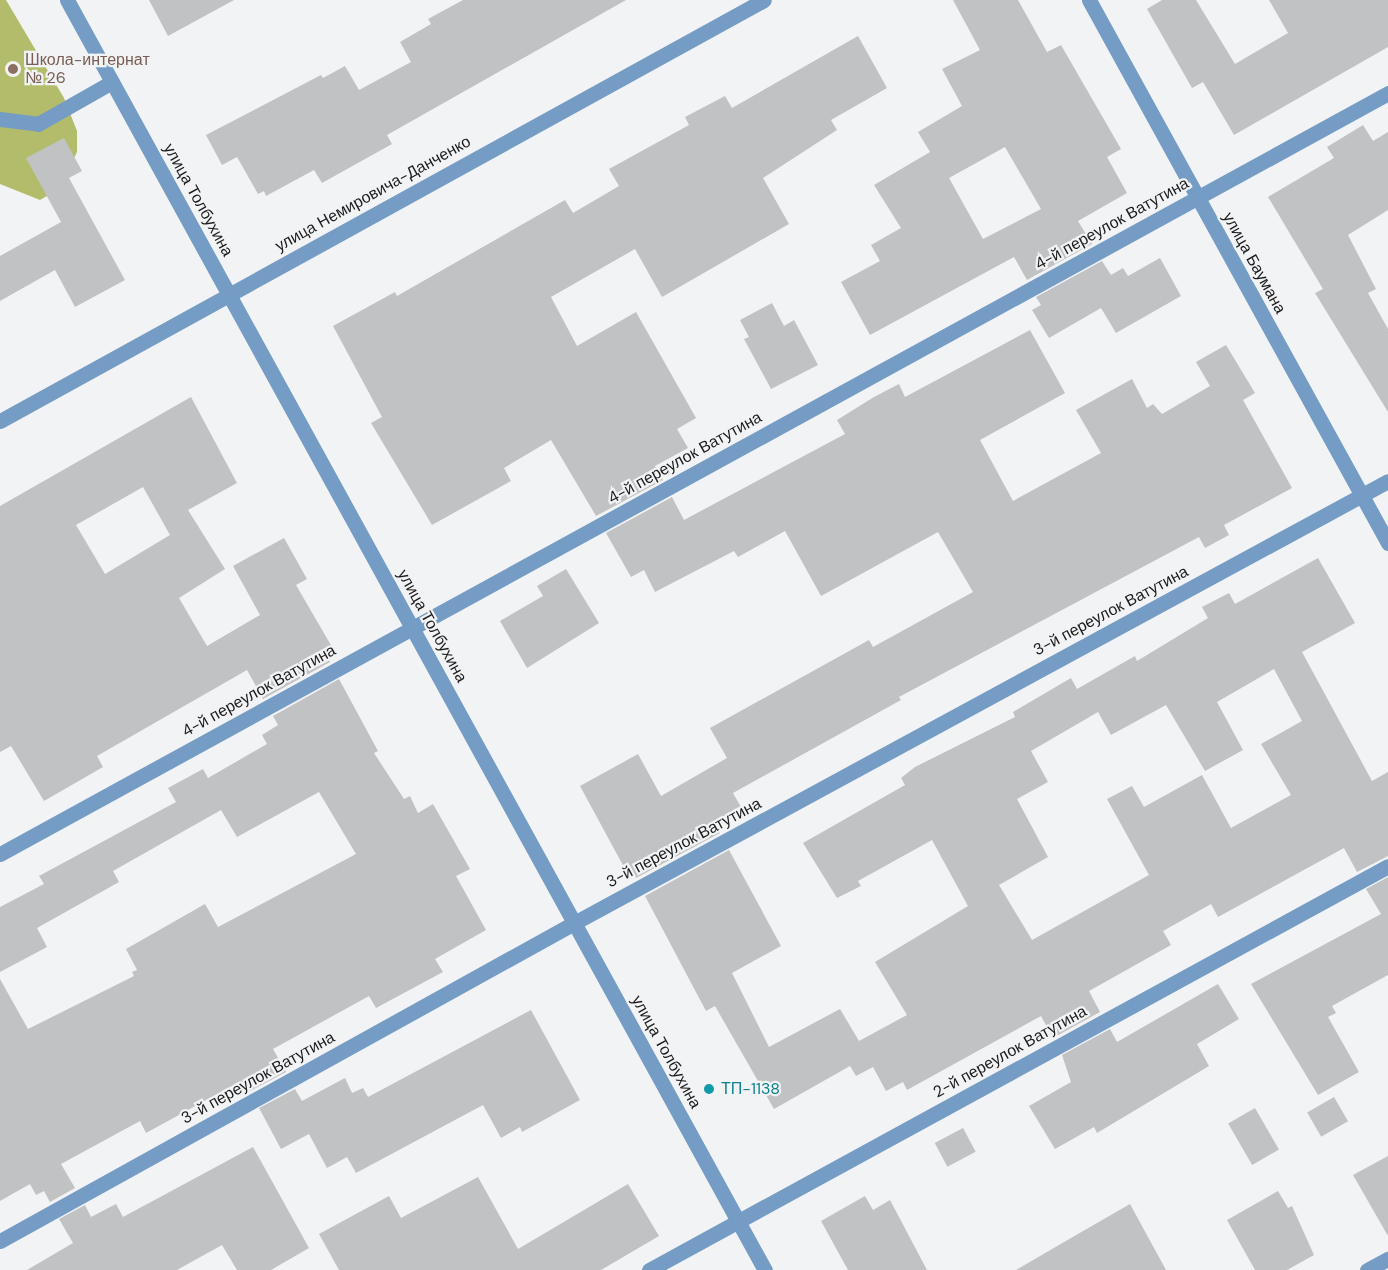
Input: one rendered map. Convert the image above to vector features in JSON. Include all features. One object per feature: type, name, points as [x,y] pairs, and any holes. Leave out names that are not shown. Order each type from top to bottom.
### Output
[{"type":"street","name":"улица Толбухина","points":[[67,0],[765,1270]]},
{"type":"street","name":"улица Немировича-Данченко","points":[[0,421],[764,0]]},
{"type":"street","name":"улица Баумана","points":[[1089,0],[1388,543]]},
{"type":"street","points":[[0,119],[38,124],[112,82]]},
{"type":"street","name":"4-й переулок Ватутина","points":[[0,854],[1388,93]]},
{"type":"street","name":"3-й переулок Ватутина","points":[[0,1241],[574,923],[1388,482]]},
{"type":"street","name":"2-й переулок Ватутина","points":[[649,1270],[1388,866]]},
{"type":"street","points":[[1367,1270],[1388,1259]]},
{"type":"green space","points":[[0,0],[6,0],[64,98],[77,131],[77,152],[68,170],[52,193],[40,200],[0,184]]},
{"type":"building","points":[[149,0],[234,0],[168,36]]},
{"type":"building","points":[[463,0],[626,0],[387,135],[392,144],[322,183],[314,170],[266,196],[264,191],[258,194],[237,157],[222,165],[206,135],[321,75],[323,78],[345,66],[359,90],[411,62],[400,42],[431,24],[428,19]]},
{"type":"building","points":[[953,0],[1018,0],[1047,52],[1061,45],[1121,149],[1107,157],[1127,193],[1078,221],[1092,244],[1027,280],[1014,257],[870,335],[841,282],[880,261],[871,245],[901,228],[874,185],[930,152],[918,132],[962,106],[942,69],[980,50]],"holes":[[[1005,147],[1041,209],[983,239],[949,178]]]},
{"type":"building","points":[[1162,0],[1196,0],[1235,64],[1288,33],[1269,0],[1388,0],[1388,47],[1234,135],[1203,82],[1192,88],[1147,9]]},
{"type":"building","points":[[858,36],[887,88],[831,120],[837,130],[763,178],[789,224],[662,297],[635,249],[551,297],[577,346],[636,312],[696,418],[677,429],[688,448],[655,466],[663,480],[596,516],[551,440],[504,468],[511,481],[432,525],[371,423],[382,417],[333,326],[395,292],[397,296],[565,200],[573,213],[619,186],[609,169],[689,125],[685,117],[725,96],[732,108]]},
{"type":"building","points":[[1363,125],[1373,141],[1388,132],[1388,210],[1348,235],[1376,289],[1368,293],[1388,329],[1388,412],[1315,293],[1323,289],[1268,197],[1334,158],[1327,147]]},
{"type":"building","points":[[64,138],[82,171],[69,178],[125,280],[75,307],[55,270],[0,301],[0,256],[61,222],[26,158]]},
{"type":"building","points":[[1160,258],[1181,296],[1116,333],[1101,308],[1049,338],[1032,310],[1041,305],[1036,297],[1102,261],[1111,275],[1123,268],[1128,276]]},
{"type":"building","points":[[772,303],[784,326],[794,320],[818,365],[771,389],[744,339],[749,337],[740,320]]},
{"type":"building","points":[[1030,330],[1065,393],[980,440],[1013,501],[1101,453],[1076,410],[1132,379],[1147,408],[1153,404],[1162,414],[1210,386],[1196,362],[1226,345],[1255,393],[1243,400],[1292,488],[1224,525],[1229,535],[1205,548],[1199,537],[899,697],[901,700],[733,793],[741,807],[714,822],[720,833],[636,878],[630,867],[625,869],[580,786],[638,754],[661,796],[727,758],[710,728],[869,640],[873,647],[973,592],[938,532],[821,596],[785,531],[738,557],[734,551],[655,592],[644,570],[631,577],[606,533],[672,497],[684,520],[845,434],[837,420],[874,397],[899,384],[905,397]]},
{"type":"building","points":[[191,397],[237,483],[188,510],[225,569],[179,598],[207,646],[260,615],[233,566],[284,538],[307,579],[296,585],[332,647],[324,652],[330,662],[263,699],[247,670],[97,756],[103,767],[44,801],[11,746],[0,752],[0,506]],"holes":[[[143,487],[170,535],[105,574],[76,525]]]},
{"type":"building","points":[[1318,558],[1355,623],[1302,652],[1372,781],[1388,772],[1388,856],[1357,872],[1344,848],[1218,917],[1211,904],[1163,931],[1171,945],[1089,991],[1100,1012],[1053,1038],[1041,1016],[907,1090],[903,1082],[886,1091],[873,1067],[856,1076],[850,1066],[774,1109],[715,1006],[706,1011],[645,896],[729,850],[781,946],[732,973],[769,1047],[840,1009],[859,1041],[907,1015],[875,962],[968,906],[932,840],[858,881],[861,886],[837,898],[803,843],[905,785],[901,778],[915,767],[1015,717],[1013,712],[1071,678],[1077,689],[1135,656],[1137,661],[1208,618],[1202,607],[1229,593],[1235,604]],"holes":[[[1274,669],[1302,721],[1261,744],[1291,795],[1231,828],[1202,775],[1144,807],[1132,786],[1107,799],[1149,875],[1032,940],[999,885],[1048,857],[1017,799],[1048,782],[1031,751],[1098,712],[1111,735],[1166,705],[1205,771],[1243,750],[1217,702]]]},
{"type":"building","points":[[566,569],[599,623],[527,668],[500,621],[543,596],[537,586]]},
{"type":"building","points":[[339,679],[378,751],[374,753],[404,799],[410,796],[418,813],[433,804],[470,869],[456,876],[486,930],[435,959],[443,972],[376,1008],[369,996],[273,1049],[286,1072],[250,1091],[245,1083],[240,1085],[239,1082],[146,1133],[140,1121],[61,1164],[75,1188],[50,1202],[44,1191],[36,1195],[30,1184],[0,1201],[0,979],[28,1029],[134,976],[132,972],[137,970],[126,949],[205,904],[218,927],[356,854],[319,792],[237,837],[221,810],[113,871],[119,882],[37,928],[47,947],[0,972],[0,907],[44,884],[39,876],[176,802],[168,788],[203,769],[208,778],[267,744],[262,735],[278,725],[273,716]]},
{"type":"building","points":[[1388,877],[1388,975],[1332,1006],[1336,1013],[1328,1017],[1359,1072],[1318,1095],[1251,984],[1381,914],[1366,889]]},
{"type":"building","points":[[1218,984],[1239,1019],[1197,1044],[1209,1066],[1097,1133],[1094,1127],[1055,1149],[1029,1106],[1071,1082],[1062,1055],[1110,1029],[1117,1042]]},
{"type":"building","points":[[531,1010],[580,1100],[522,1132],[520,1127],[501,1138],[483,1105],[356,1173],[347,1157],[327,1168],[309,1134],[281,1149],[259,1108],[295,1089],[302,1101],[345,1078],[352,1093],[363,1088],[368,1097]]},
{"type":"building","points":[[1334,1097],[1348,1121],[1321,1137],[1307,1112]]},
{"type":"building","points":[[1255,1108],[1279,1150],[1252,1165],[1228,1124]]},
{"type":"building","points":[[963,1128],[976,1152],[947,1167],[935,1143]]},
{"type":"building","points":[[253,1147],[309,1248],[271,1270],[237,1270],[222,1245],[177,1270],[27,1270],[73,1243],[59,1219],[85,1205],[91,1217],[116,1204],[123,1217]]},
{"type":"building","points":[[1388,1156],[1388,1236],[1353,1175]]},
{"type":"building","points":[[478,1177],[518,1249],[628,1184],[659,1236],[601,1270],[339,1270],[319,1234],[389,1196],[401,1218]]},
{"type":"building","points":[[1278,1191],[1288,1208],[1292,1206],[1314,1255],[1287,1270],[1255,1270],[1227,1220]]},
{"type":"building","points":[[865,1196],[873,1210],[890,1200],[927,1270],[848,1270],[821,1221]]},
{"type":"building","points":[[1130,1204],[1166,1270],[1016,1270],[1071,1238]]},
{"type":"place","name":"Школа-интернат № 26","points":[[13,69]]},
{"type":"place","name":"ТП-1138","points":[[709,1089]]}]
